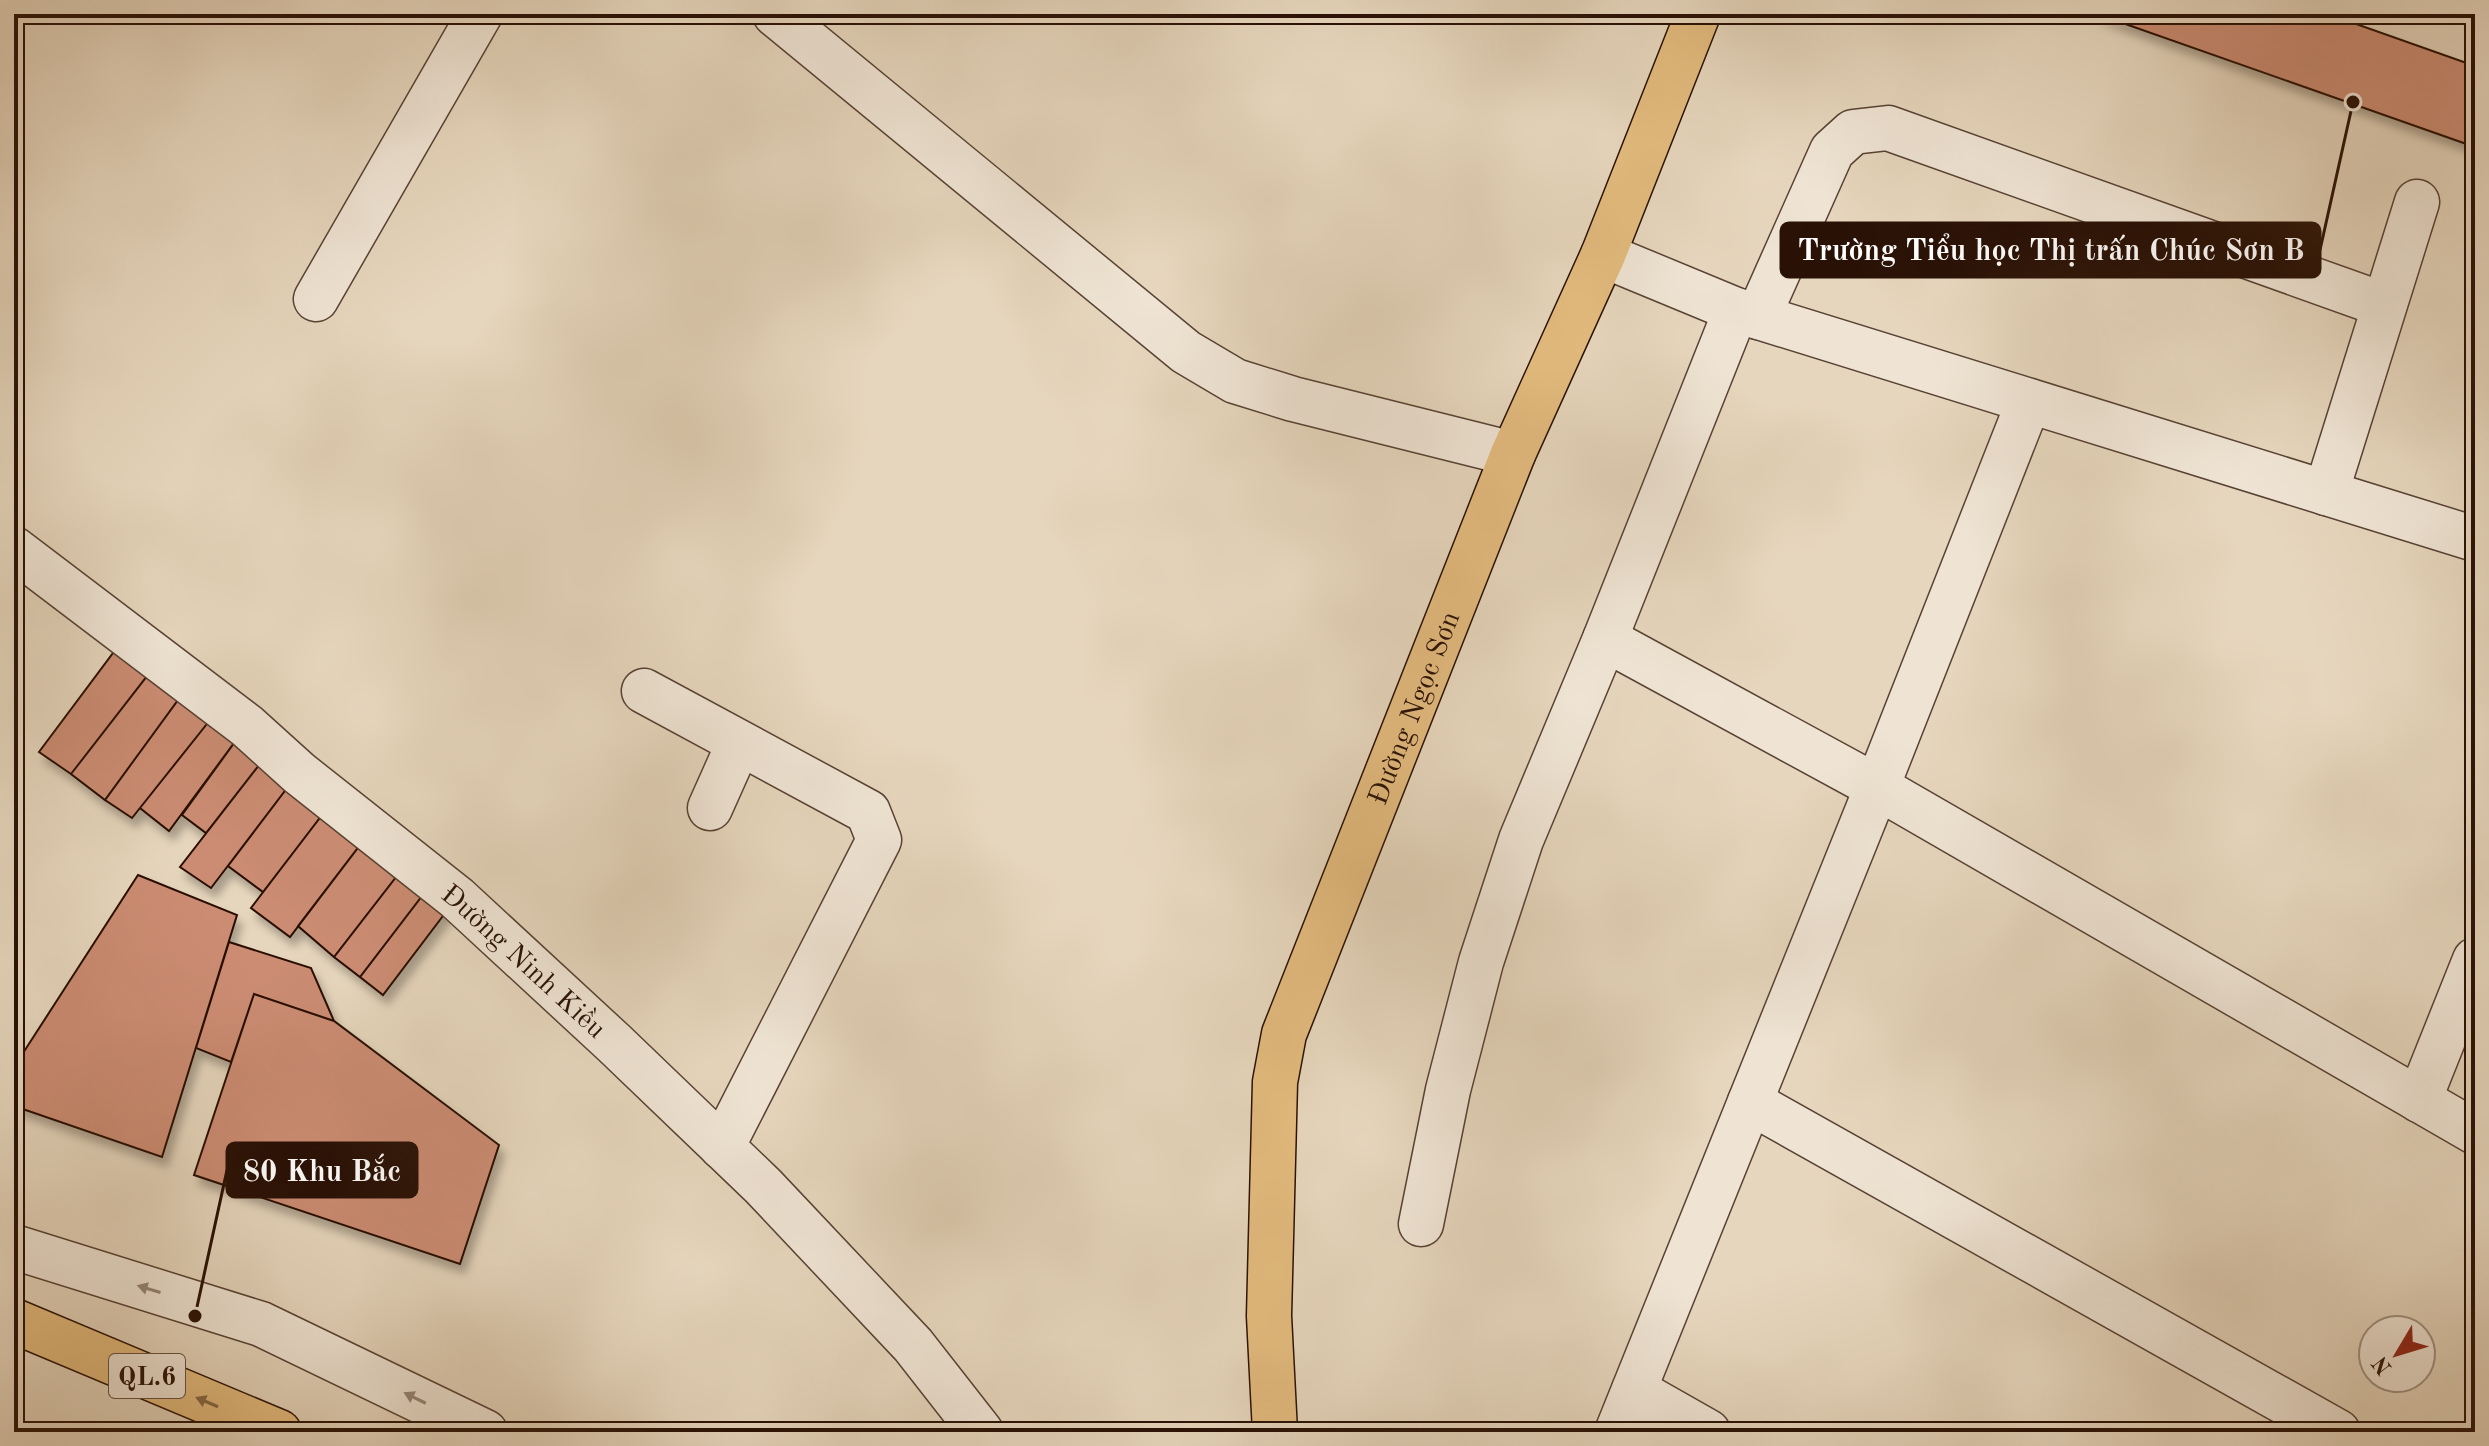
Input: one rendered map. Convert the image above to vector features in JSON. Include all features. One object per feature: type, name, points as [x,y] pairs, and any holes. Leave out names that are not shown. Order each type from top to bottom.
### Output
[{"type":"main road","name":"Đường Ngọc Sơn","points":[[1275,1432],[1269,1316],[1275,1082],[1284,1034],[1513,454],[1603,255],[1698,14]]},
{"type":"main road","name":"QL.6","points":[[14,1321],[279,1432]]},
{"type":"street","points":[[316,299],[480,14]]},
{"type":"street","points":[[775,14],[1186,352],[1235,381],[1293,399],[1513,454]]},
{"type":"street","points":[[1421,1224],[1448,1090],[1481,962],[1521,840],[1747,313],[1832,151],[1853,132],[1888,128],[2384,305]]},
{"type":"street","points":[[2326,493],[2417,202]]},
{"type":"street","points":[[1603,255],[1747,313],[2475,539]]},
{"type":"street","points":[[1617,1432],[2029,401]]},
{"type":"street","name":"Đường Ninh Kiều","points":[[14,549],[247,726],[299,773],[457,898],[763,1186],[913,1345],[981,1432]]},
{"type":"street","points":[[1605,639],[1877,787],[2475,1132]]},
{"type":"street","points":[[644,691],[868,812],[879,840],[722,1147]]},
{"type":"street","points":[[710,808],[739,743]]},
{"type":"street","points":[[2419,1100],[2475,960]]},
{"type":"street","points":[[1750,1102],[2338,1432]]},
{"type":"street","points":[[14,1247],[261,1324],[485,1432]]},
{"type":"street","points":[[1634,1390],[1708,1432]]},
{"type":"building","points":[[2097,14],[2328,14],[2475,66],[2475,147]]},
{"type":"building","points":[[125,637],[158,662],[71,774],[39,752]]},
{"type":"building","points":[[158,662],[189,685],[105,800],[71,774]]},
{"type":"building","points":[[189,685],[218,710],[132,818],[105,800]]},
{"type":"building","points":[[218,710],[245,728],[169,831],[140,808]]},
{"type":"building","points":[[245,728],[270,751],[206,833],[182,815]]},
{"type":"building","points":[[270,751],[297,775],[211,888],[180,867]]},
{"type":"building","points":[[297,775],[332,802],[263,892],[228,866]]},
{"type":"building","points":[[332,802],[370,832],[290,937],[251,908]]},
{"type":"building","points":[[370,832],[407,863],[334,957],[298,926]]},
{"type":"building","points":[[407,863],[432,883],[360,977],[334,957]]},
{"type":"building","points":[[138,875],[237,915],[162,1157],[14,1106],[14,1067]]},
{"type":"building","points":[[432,883],[455,900],[383,995],[360,977]]},
{"type":"building","points":[[229,942],[311,968],[334,1021],[254,994],[231,1062],[196,1048]]},
{"type":"building","points":[[254,994],[334,1021],[499,1145],[460,1264],[194,1175]]},
{"type":"place","name":"Trường Tiểu học Thị trấn Chúc Sơn B","points":[[2353,102]]},
{"type":"place","name":"80 Khu Bắc","points":[[195,1316]]}]
